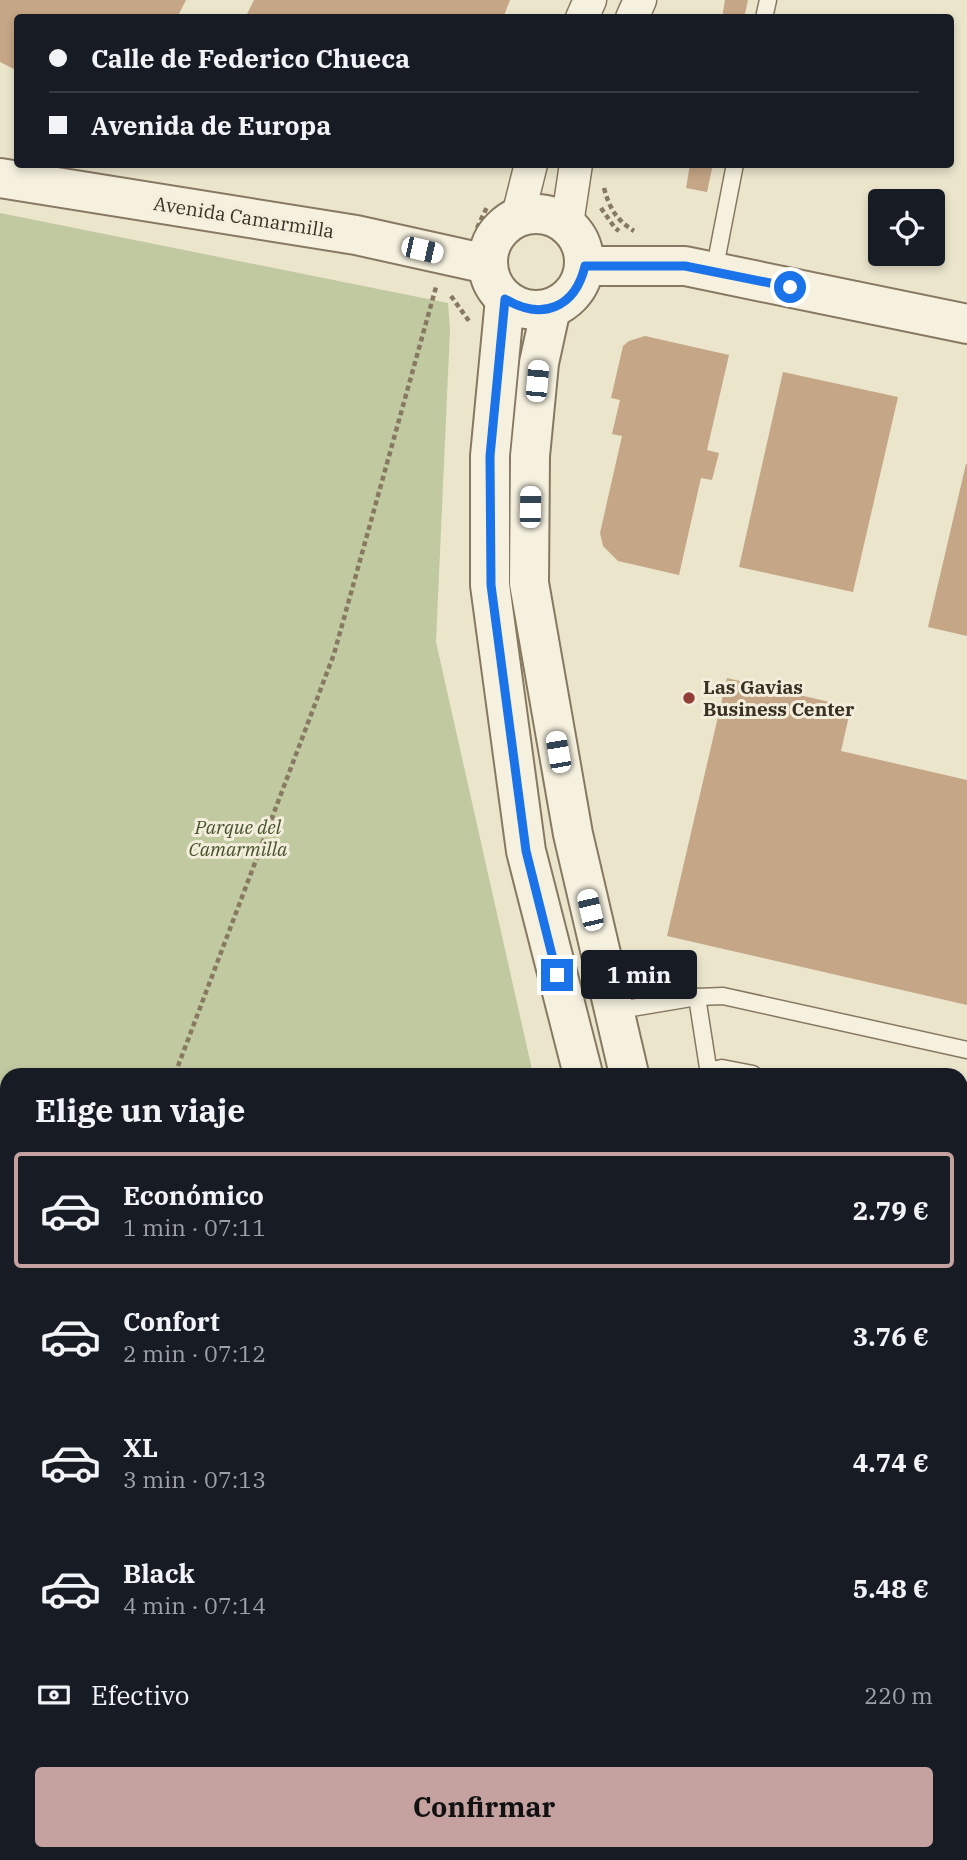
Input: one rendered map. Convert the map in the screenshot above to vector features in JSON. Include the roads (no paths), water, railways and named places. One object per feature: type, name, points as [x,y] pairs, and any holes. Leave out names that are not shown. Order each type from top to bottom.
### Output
[{"type":"street","points":[[518,216],[530,168]]},
{"type":"street","points":[[567,224],[575,168]]},
{"type":"street","name":"Avenida Camarmilla","points":[[0,178],[356,235],[487,264]]},
{"type":"street","points":[[530,213],[544,214],[567,224],[578,236],[585,266],[574,293],[551,308],[535,311],[519,307],[505,299],[496,289],[487,264],[495,236],[505,224],[530,213]]},
{"type":"street","points":[[585,266],[685,266],[967,324]]},
{"type":"street","points":[[505,299],[490,456],[491,585],[526,851],[581,1068]]},
{"type":"street","points":[[551,308],[539,363],[530,456],[529,583],[573,834],[628,1068]]},
{"type":"lane","points":[[713,272],[734,168]]},
{"type":"lane","points":[[614,1011],[697,997],[723,996],[967,1050]]},
{"type":"lane","points":[[697,997],[708,1068]]},
{"type":"place","name":"Las Gavias Business Center","points":[[689,698]]},
{"type":"park label","name":"Parque del Camarmilla","points":[[238,838]]}]
